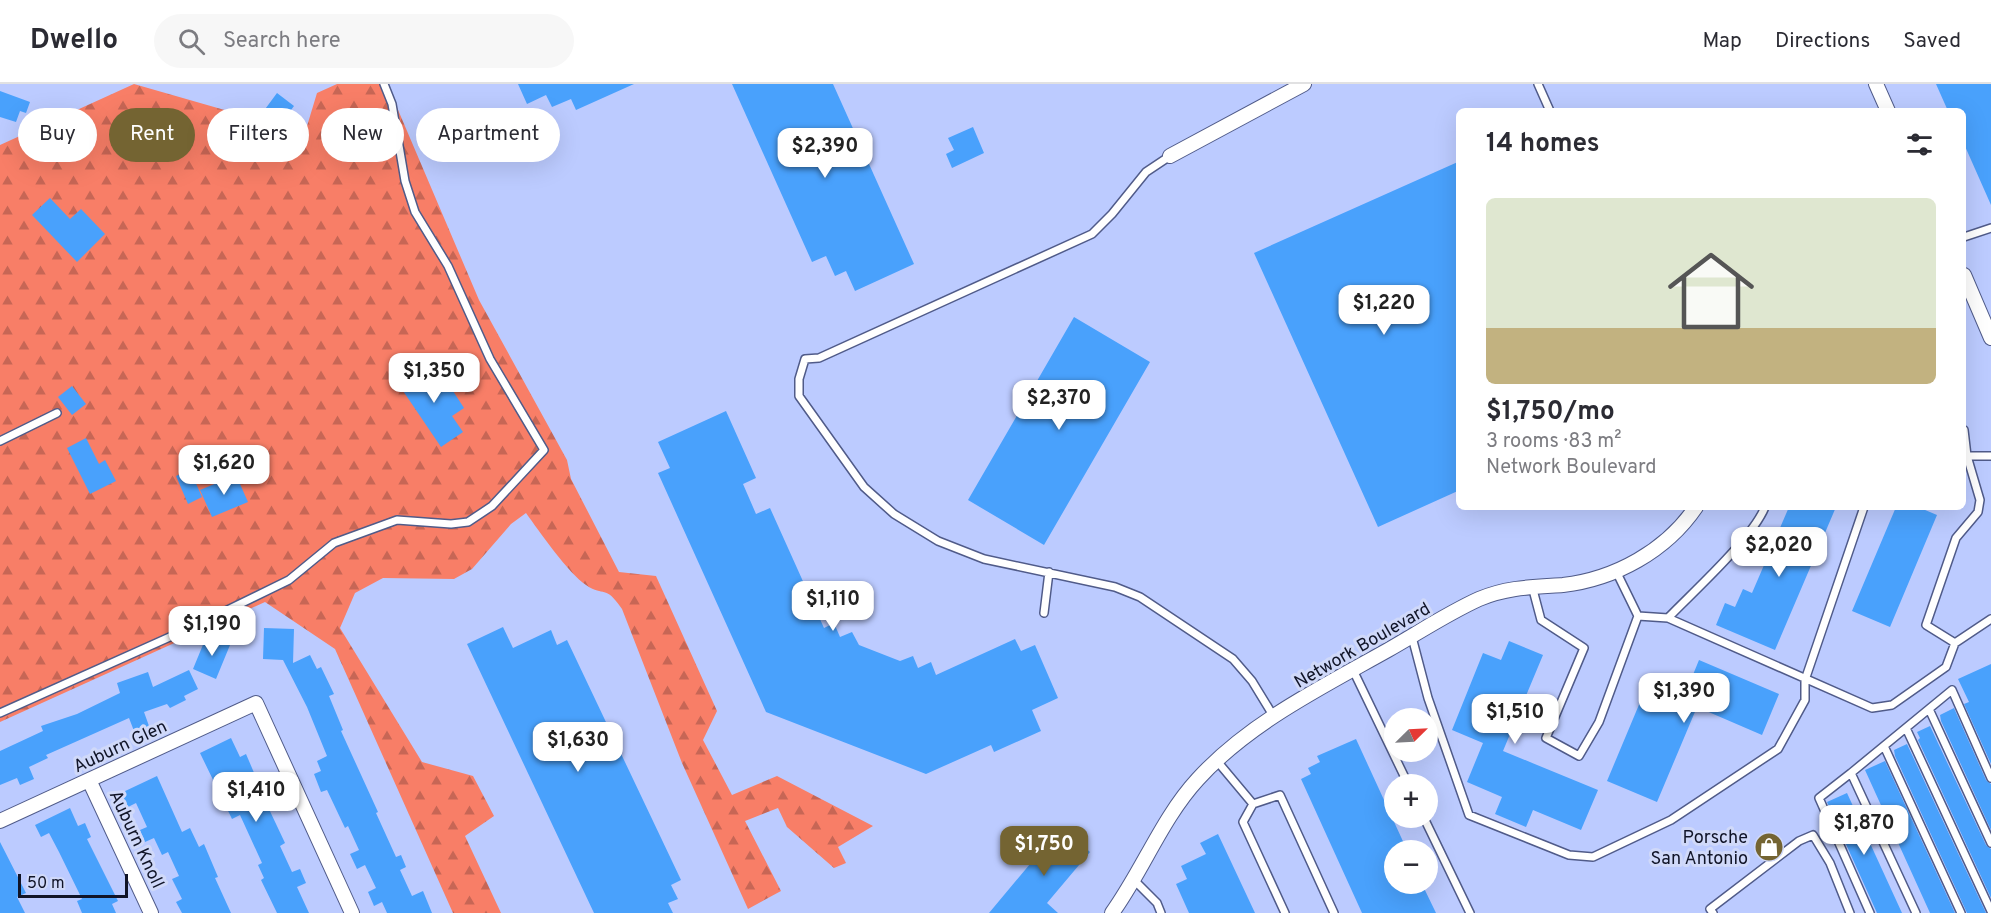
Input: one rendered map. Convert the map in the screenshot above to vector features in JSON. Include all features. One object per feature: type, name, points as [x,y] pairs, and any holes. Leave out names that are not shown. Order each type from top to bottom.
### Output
[{"type":"street","points":[[1170,156],[1304,84]]},
{"type":"street","points":[[1876,84],[1887,108]]},
{"type":"street","points":[[1966,278],[1987,315],[1991,338]]},
{"type":"street","name":"Network Boulevard","points":[[1112,913],[1182,800],[1198,780],[1217,761],[1274,717],[1478,599],[1509,589],[1582,582],[1616,571],[1636,561],[1668,539],[1693,510]]},
{"type":"street","name":"Auburn Glen","points":[[0,821],[256,703],[352,913]]},
{"type":"street","name":"Auburn Knoll","points":[[89,780],[151,913]]},
{"type":"lane","points":[[0,713],[201,623],[289,580],[334,543],[397,520],[451,524],[468,522],[492,506],[544,450],[490,359],[448,266],[415,212],[405,181],[392,104],[384,84]]},
{"type":"lane","points":[[1538,84],[1549,108]]},
{"type":"lane","points":[[1170,156],[1146,172],[1112,214],[1092,234],[819,358],[805,359],[799,379],[799,396],[864,488],[894,514],[938,541],[984,559],[1115,587],[1140,597],[1233,659],[1252,681],[1274,717]]},
{"type":"lane","points":[[1966,236],[1991,228]]},
{"type":"lane","points":[[0,441],[57,413]]},
{"type":"lane","points":[[1955,643],[1926,625],[1956,538],[1978,512],[1980,500],[1966,447]]},
{"type":"lane","points":[[1967,456],[1991,456]]},
{"type":"lane","points":[[1668,618],[1726,557],[1761,517],[1764,510]]},
{"type":"lane","points":[[1412,637],[1428,698],[1469,816],[1569,855],[1593,857],[1671,820],[1778,749],[1805,700],[1804,680],[1863,510]]},
{"type":"lane","points":[[1532,586],[1540,620],[1584,648],[1546,738],[1579,756],[1599,722],[1638,616],[1616,571]]},
{"type":"lane","points":[[1044,613],[1049,572]]},
{"type":"lane","points":[[1638,616],[1668,618],[1804,680],[1872,708],[1892,705],[1946,667],[1955,643],[1991,619]]},
{"type":"lane","points":[[1353,670],[1403,774]]},
{"type":"lane","points":[[1870,913],[1819,798],[1952,690],[1991,778]]},
{"type":"lane","points":[[1929,709],[1991,843]]},
{"type":"lane","points":[[1906,728],[1991,911]]},
{"type":"lane","points":[[1884,746],[1961,913]]},
{"type":"lane","points":[[1217,761],[1253,804]]},
{"type":"lane","points":[[1851,773],[1916,913]]},
{"type":"lane","points":[[1285,913],[1243,822],[1253,804],[1280,795],[1334,913]]},
{"type":"lane","points":[[1429,828],[1470,913]]},
{"type":"lane","points":[[1713,913],[1710,909],[1799,841],[1813,835],[1830,863],[1850,913]]},
{"type":"lane","points":[[1134,879],[1157,903],[1161,913]]},
{"type":"green space","points":[[134,84],[218,108],[207,108],[207,162],[309,162],[309,120],[317,93],[337,84],[387,84],[397,108],[321,108],[321,162],[404,162],[404,124],[416,152],[416,162],[420,162],[479,300],[567,460],[571,479],[619,572],[656,576],[717,711],[703,740],[732,795],[777,776],[873,826],[838,847],[846,863],[834,868],[787,827],[778,808],[745,821],[781,891],[748,909],[682,763],[622,609],[608,593],[592,589],[571,572],[526,513],[511,524],[472,569],[454,579],[383,578],[355,593],[340,628],[422,762],[473,776],[494,816],[465,836],[501,913],[453,913],[335,649],[265,602],[0,722],[0,145],[18,137],[18,162],[97,162],[97,108],[81,108]]},
{"type":"building","points":[[518,84],[634,84],[576,110],[571,99],[552,107],[546,95],[527,104]]},
{"type":"building","points":[[732,84],[833,84],[914,264],[855,291],[846,271],[835,276],[826,256],[812,262]]},
{"type":"building","points":[[1936,84],[1991,84],[1991,205],[1966,149],[1966,108],[1947,108]]},
{"type":"building","points":[[0,91],[30,102],[28,108],[18,108],[16,122],[0,117]]},
{"type":"building","points":[[277,93],[294,106],[293,108],[266,108]]},
{"type":"building","points":[[973,127],[984,153],[952,168],[946,154],[954,150],[948,138]]},
{"type":"building","points":[[1456,163],[1456,492],[1378,527],[1254,253]]},
{"type":"building","points":[[50,198],[70,219],[81,209],[105,234],[77,262],[32,215]]},
{"type":"building","points":[[1074,317],[1150,362],[1044,545],[968,500]]},
{"type":"building","points":[[419,368],[429,382],[442,374],[464,408],[452,416],[463,432],[441,447],[397,382]]},
{"type":"building","points":[[72,386],[86,404],[72,415],[58,397]]},
{"type":"building","points":[[726,411],[756,478],[743,484],[756,514],[770,508],[824,628],[834,623],[840,637],[852,632],[859,645],[900,661],[913,656],[918,668],[931,662],[936,675],[1015,639],[1021,651],[1035,645],[1058,698],[1032,710],[1041,731],[994,752],[991,745],[926,774],[766,712],[658,473],[670,468],[658,442]]},
{"type":"building","points":[[86,438],[99,464],[105,460],[116,481],[90,494],[67,448]]},
{"type":"building","points":[[190,470],[202,497],[188,504],[176,476]]},
{"type":"building","points":[[236,475],[248,502],[212,517],[200,490]]},
{"type":"building","points":[[1788,510],[1835,510],[1775,650],[1716,625],[1725,603],[1735,607],[1743,589],[1752,593]]},
{"type":"building","points":[[1895,510],[1925,510],[1937,515],[1890,627],[1852,611]]},
{"type":"building","points":[[503,627],[513,648],[551,630],[557,645],[567,640],[681,880],[671,885],[678,899],[668,903],[673,913],[594,913],[467,644]]},
{"type":"building","points":[[264,628],[294,629],[293,663],[310,655],[317,669],[321,667],[334,694],[329,696],[343,730],[341,731],[396,857],[401,855],[406,867],[400,870],[412,896],[423,891],[432,913],[387,913],[382,902],[374,906],[368,892],[376,888],[365,865],[357,869],[350,854],[359,850],[348,826],[345,828],[327,790],[321,792],[314,774],[321,771],[317,761],[327,756],[307,707],[283,660],[263,659]]},
{"type":"building","points":[[207,635],[230,645],[216,679],[193,669]]},
{"type":"building","points":[[1509,641],[1543,655],[1503,751],[1598,790],[1581,830],[1533,810],[1526,827],[1495,814],[1502,797],[1467,782],[1483,743],[1452,730],[1483,653],[1501,660]]},
{"type":"building","points":[[1699,660],[1779,694],[1762,735],[1697,707],[1657,802],[1607,781],[1646,688],[1663,695],[1672,674],[1690,682]]},
{"type":"building","points":[[1991,664],[1991,764],[1964,704],[1969,702],[1958,679]]},
{"type":"building","points":[[189,670],[198,689],[184,696],[186,700],[170,708],[167,704],[144,712],[149,726],[134,731],[129,718],[46,755],[48,758],[29,767],[34,779],[20,785],[17,778],[0,785],[0,751],[43,731],[41,726],[77,714],[120,693],[117,683],[148,672],[153,687]]},
{"type":"building","points":[[1954,708],[1986,780],[1991,784],[1991,830],[1941,721],[1940,715]]},
{"type":"building","points":[[1930,726],[1986,845],[1991,849],[1991,898],[1918,740],[1920,738],[1917,732]]},
{"type":"building","points":[[231,738],[240,757],[246,754],[255,775],[259,773],[266,787],[260,790],[285,843],[280,846],[292,872],[300,869],[306,883],[297,887],[309,913],[277,913],[261,880],[264,878],[258,865],[262,863],[240,815],[232,819],[200,753]]},
{"type":"building","points":[[1356,739],[1384,800],[1384,828],[1397,828],[1402,840],[1384,840],[1384,894],[1427,894],[1436,913],[1362,913],[1301,779],[1311,774],[1308,768],[1320,762],[1317,756]]},
{"type":"building","points":[[1907,744],[1986,913],[1967,913],[1895,756],[1894,750]]},
{"type":"building","points":[[1885,761],[1955,913],[1930,913],[1865,770]]},
{"type":"building","points":[[157,776],[182,832],[190,828],[199,847],[204,844],[218,877],[215,878],[231,913],[182,913],[176,902],[182,899],[172,879],[179,876],[168,852],[162,855],[154,838],[145,842],[140,830],[147,827],[136,803],[128,807],[121,793]]},
{"type":"building","points":[[1847,793],[1902,913],[1877,913],[1827,802]]},
{"type":"building","points":[[70,808],[78,826],[85,823],[91,837],[87,839],[118,901],[112,904],[116,913],[82,913],[77,901],[82,899],[49,833],[41,837],[35,825]]},
{"type":"building","points":[[1061,827],[1090,852],[1047,903],[1058,913],[989,913]]},
{"type":"building","points":[[1218,834],[1255,913],[1189,913],[1176,884],[1187,879],[1181,866],[1206,854],[1200,843]]},
{"type":"building","points":[[0,842],[26,893],[17,897],[25,913],[0,913]]},
{"type":"place","name":"Porsche San Antonio","points":[[1769,847]]}]
